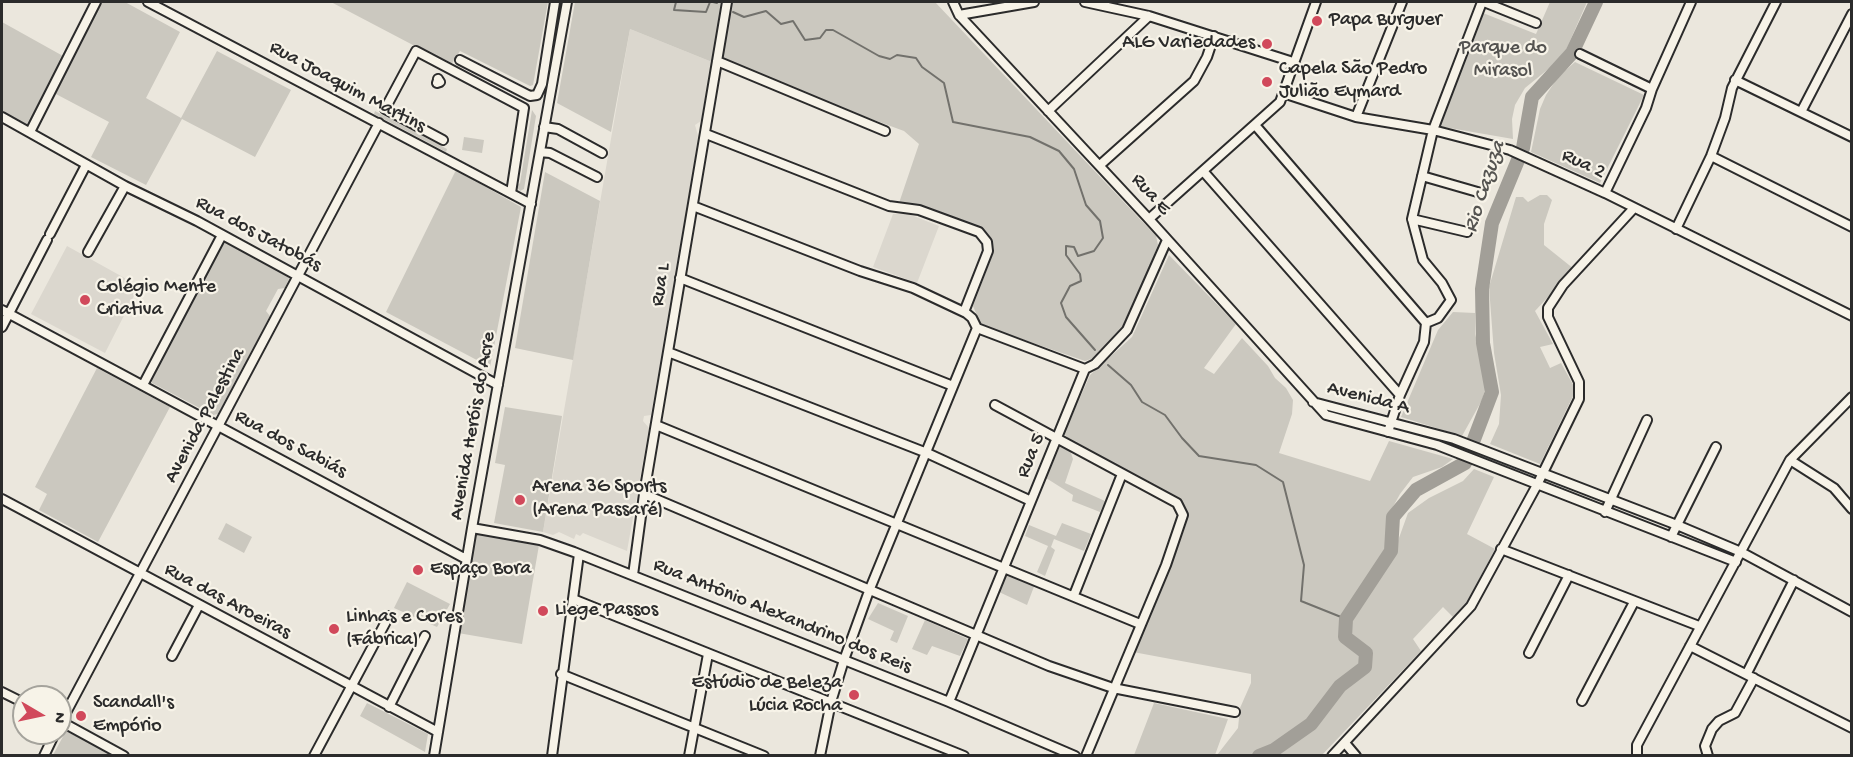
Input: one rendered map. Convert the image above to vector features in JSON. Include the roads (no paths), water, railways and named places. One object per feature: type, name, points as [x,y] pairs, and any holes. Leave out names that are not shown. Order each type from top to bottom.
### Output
[{"type":"street","points":[[30,132],[96,2]]},
{"type":"street","name":"Rua Joaquim Martins","points":[[148,2],[531,204]]},
{"type":"street","points":[[460,60],[530,96],[537,95],[542,84],[555,2]]},
{"type":"street","name":"Avenida Heróis do Acre","points":[[434,756],[466,559],[567,2]]},
{"type":"street","name":"Rua L","points":[[633,575],[644,494],[727,2]]},
{"type":"street","name":"Rua E","points":[[953,2],[959,15],[1100,165],[1312,402]]},
{"type":"street","points":[[959,15],[1029,2]]},
{"type":"street","points":[[1085,2],[1149,16],[1293,62]]},
{"type":"street","points":[[1149,219],[1280,102],[1316,2]]},
{"type":"street","points":[[1356,117],[1402,2]]},
{"type":"street","points":[[1426,323],[1438,318],[1450,300],[1446,288],[1421,254],[1412,219],[1433,130],[1483,2],[1536,23]]},
{"type":"street","points":[[1605,193],[1646,108],[1652,89],[1690,4],[1678,2]]},
{"type":"street","points":[[1676,229],[1711,156],[1735,80],[1776,2]]},
{"type":"street","points":[[1801,112],[1851,14]]},
{"type":"street","points":[[1048,111],[1149,16]]},
{"type":"street","points":[[1100,165],[1194,81],[1207,57],[1214,36]]},
{"type":"street","points":[[443,140],[385,110],[416,51],[524,108],[511,193]]},
{"type":"street","points":[[1580,54],[1652,89]]},
{"type":"street","points":[[717,61],[885,130]]},
{"type":"street","points":[[1735,80],[1851,137]]},
{"type":"street","name":"Rua 2","points":[[1283,93],[1356,117],[1433,130],[1510,150],[1605,193],[1851,316]]},
{"type":"street","name":"Rua dos Jatobás","points":[[2,117],[124,186],[156,199],[498,385]]},
{"type":"street","name":"Avenida Palestina","points":[[72,700],[300,276],[379,123]]},
{"type":"street","points":[[1255,125],[1422,315],[1426,323],[1424,342],[1400,395],[1388,432]]},
{"type":"street","points":[[544,127],[558,129],[602,153]]},
{"type":"street","points":[[706,134],[888,206],[919,210],[979,232],[987,242],[988,252],[964,312]]},
{"type":"street","points":[[540,152],[550,153],[597,177]]},
{"type":"street","points":[[1711,156],[1851,227]]},
{"type":"street","points":[[2,327],[5,311],[87,165]]},
{"type":"street","points":[[1203,171],[1400,395]]},
{"type":"street","points":[[1422,176],[1481,193]]},
{"type":"street","points":[[88,252],[124,186]]},
{"type":"street","points":[[693,206],[840,264],[913,288],[964,312],[972,318],[977,328],[1085,369]]},
{"type":"street","points":[[1332,756],[1471,606],[1537,485],[1573,411],[1580,390],[1579,382],[1548,317],[1548,308],[1563,285],[1634,208]]},
{"type":"street","points":[[1412,219],[1467,232]]},
{"type":"street","points":[[143,385],[222,235]]},
{"type":"street","name":"Rua 5","points":[[949,702],[1085,369],[1095,364],[1127,330],[1167,240]]},
{"type":"street","points":[[680,279],[954,386]]},
{"type":"street","name":"Rua dos Sabiás","points":[[5,311],[466,559]]},
{"type":"street","points":[[820,756],[831,702],[869,591],[977,328]]},
{"type":"street","points":[[668,352],[927,453],[1031,501]]},
{"type":"street","points":[[1637,756],[1637,745],[1790,460],[1851,397]]},
{"type":"street","name":"Avenida A","points":[[1312,402],[1391,420],[1454,439],[1677,525],[1741,552],[1851,612]]},
{"type":"street","name":"Avenida A","points":[[1312,402],[1331,418],[1451,450],[1736,562]]},
{"type":"street","points":[[995,405],[1177,503],[1183,515],[1181,525],[1086,756]]},
{"type":"street","points":[[1605,512],[1647,420]]},
{"type":"street","points":[[656,425],[1004,566],[1140,624]]},
{"type":"street","points":[[1671,537],[1716,447]]},
{"type":"street","points":[[1790,460],[1834,488],[1851,509]]},
{"type":"street","points":[[1074,595],[1122,474]]},
{"type":"street","points":[[644,494],[976,636],[1113,688],[1234,712]]},
{"type":"street","name":"Rua das Aroeiras","points":[[2,499],[438,732]]},
{"type":"street","name":"Rua Antônio Alexandrino dos Reis","points":[[472,528],[540,540],[579,554],[949,702],[1075,756]]},
{"type":"street","points":[[1502,549],[1699,626]]},
{"type":"street","points":[[552,756],[561,674],[579,554]]},
{"type":"street","points":[[1529,653],[1569,574]]},
{"type":"street","points":[[1708,756],[1705,746],[1712,729],[1719,721],[1735,713],[1794,580]]},
{"type":"street","points":[[573,599],[964,756]]},
{"type":"street","points":[[1582,701],[1634,602]]},
{"type":"street","points":[[172,656],[199,605]]},
{"type":"street","points":[[314,756],[389,616]]},
{"type":"street","points":[[389,707],[425,636]]},
{"type":"street","points":[[1690,646],[1851,728]]},
{"type":"street","points":[[689,756],[708,654]]},
{"type":"street","points":[[561,674],[764,756]]},
{"type":"street","points":[[72,728],[124,756]]},
{"type":"street","points":[[1345,743],[1356,756]]},
{"type":"waterway","points":[[676,2],[674,10],[706,12],[710,2]]},
{"type":"waterway","points":[[713,2],[717,3]]},
{"type":"waterway","name":"Rio Cazuza","points":[[1259,756],[1274,750],[1311,724],[1340,686],[1365,667],[1366,653],[1345,637],[1346,619],[1391,551],[1393,517],[1416,490],[1465,463],[1492,392],[1483,343],[1482,289],[1492,223],[1523,148],[1532,97],[1572,53],[1596,2]]},
{"type":"waterway","points":[[733,12],[744,17],[766,11],[781,24],[793,21],[805,40],[820,38],[826,30],[833,30],[879,56],[890,59],[897,55],[916,58],[922,67],[944,83],[953,122],[1030,137],[1059,151],[1074,169],[1086,205],[1100,221],[1103,238],[1094,251],[1078,256],[1074,247],[1066,246],[1066,255],[1080,274],[1081,281],[1070,286],[1061,303],[1066,317],[1095,350]]},
{"type":"waterway","points":[[1108,365],[1131,385],[1142,402],[1165,415],[1199,456],[1256,465],[1283,482],[1304,565],[1301,601],[1346,619]]},
{"type":"place","name":"Papa Burguer","points":[[1317,21]]},
{"type":"place","name":"ALG Variedades","points":[[1267,44]]},
{"type":"place","name":"Capela São Pedro Julião Eymard","points":[[1267,82]]},
{"type":"place","name":"Colégio Mente Criativa","points":[[85,300]]},
{"type":"place","name":"Arena 3G Sports (Arena Passaré)","points":[[520,500]]},
{"type":"place","name":"Espaço Bora","points":[[418,570]]},
{"type":"place","name":"Liege Passos","points":[[543,611]]},
{"type":"place","name":"Linhas e Cores (Fábrica)","points":[[334,629]]},
{"type":"place","name":"Estúdio de Beleza Lúcia Rocha","points":[[854,695]]},
{"type":"place","name":"Scandall's Empório","points":[[81,716]]},
{"type":"park label","name":"Parque do Mirasol","points":[[1503,60]]}]
